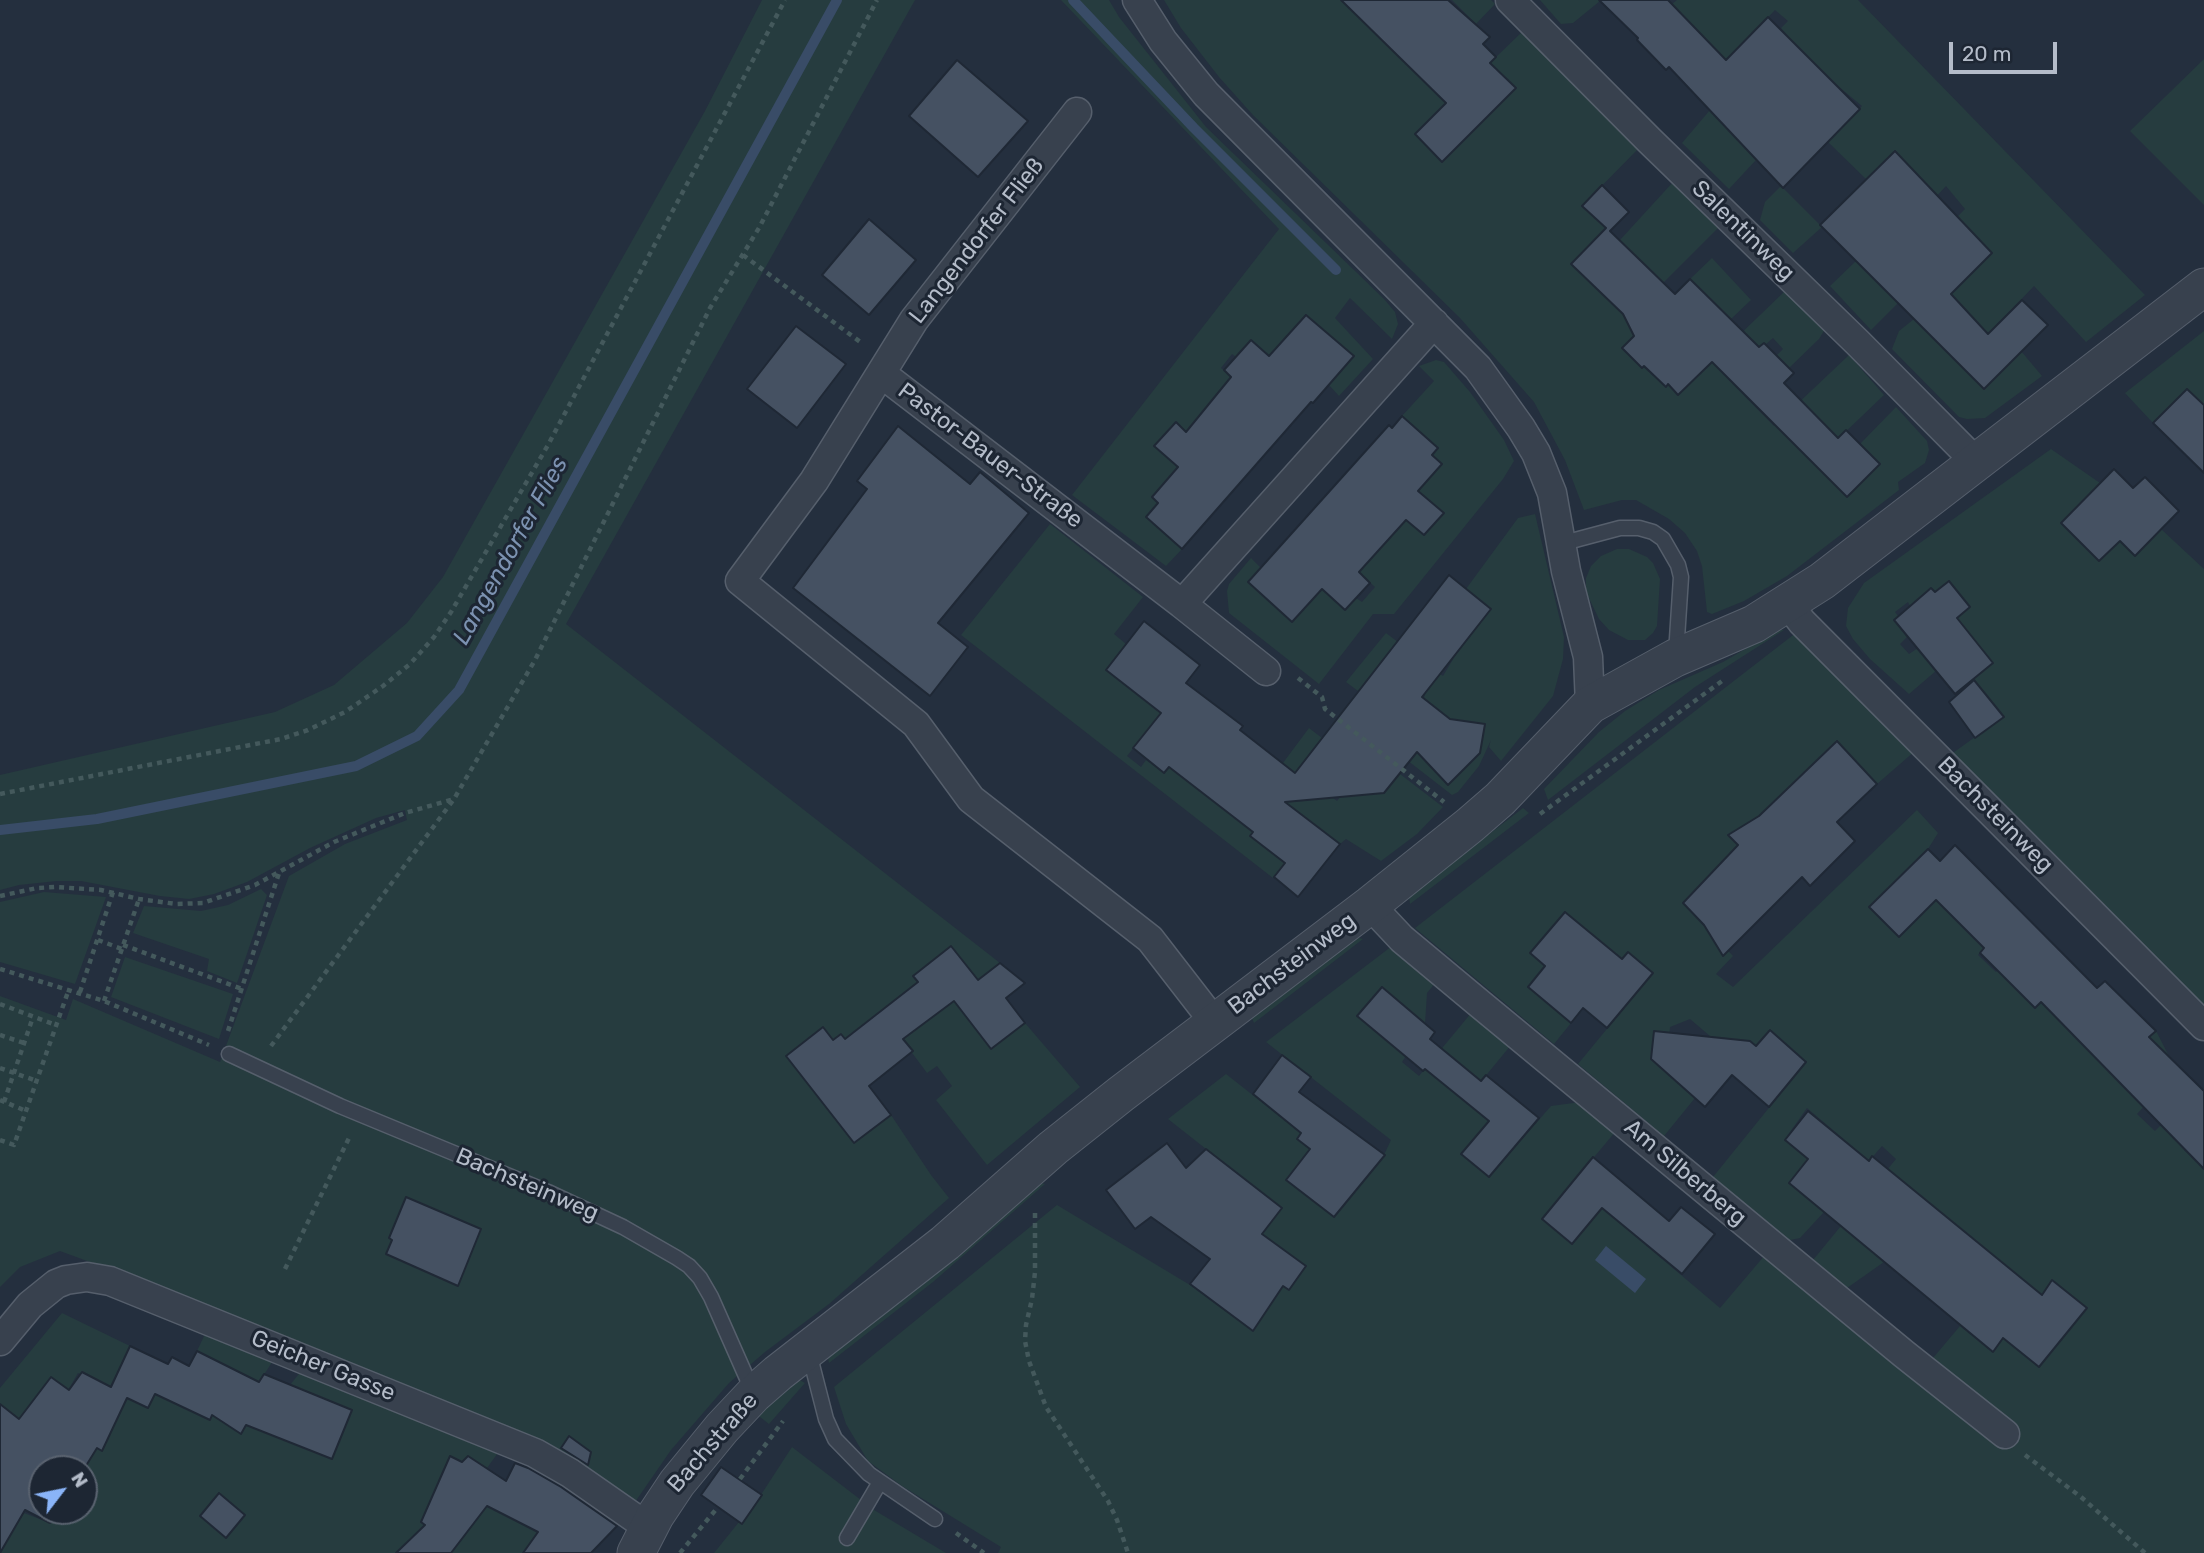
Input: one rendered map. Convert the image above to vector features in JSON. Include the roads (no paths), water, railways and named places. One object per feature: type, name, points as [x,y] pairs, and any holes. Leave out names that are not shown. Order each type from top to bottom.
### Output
[{"type":"street","points":[[1136,0],[1163,41],[1206,94],[1478,368],[1536,453],[1552,493],[1560,544],[1588,657],[1590,705]]},
{"type":"street","name":"Salentinweg","points":[[1510,0],[1640,131],[1857,341],[1976,462]]},
{"type":"street","name":"Langendorfer Fließ","points":[[885,368],[914,320],[1077,112]]},
{"type":"street","name":"Bachsteinweg","points":[[808,1349],[945,1243],[1072,1133],[1370,905],[1500,799],[1590,705],[1675,659],[1754,624],[1788,604],[1853,558],[2204,287]]},
{"type":"street","points":[[1182,604],[1434,323]]},
{"type":"street","name":"Pastor-Bauer-Straße","points":[[1215,1023],[1150,939],[971,799],[916,724],[740,581],[814,481],[885,368],[1182,604],[1279,672]]},
{"type":"street","name":"Bachsteinweg","points":[[1788,604],[1802,622],[2204,1026]]},
{"type":"street","name":"Am Silberberg","points":[[1370,905],[1402,939],[1480,1004],[1904,1354],[1998,1427]]},
{"type":"street","name":"Geicher Gasse","points":[[0,1342],[30,1305],[56,1284],[87,1277],[110,1281],[535,1453],[570,1473],[642,1541]]},
{"type":"street","name":"Bachstraße","points":[[642,1541],[677,1483],[722,1428],[754,1394],[808,1349]]},
{"type":"lane","points":[[1560,544],[1620,528],[1639,528],[1662,539],[1678,565],[1681,577],[1675,659]]},
{"type":"lane","name":"Bachsteinweg","points":[[225,1052],[360,1115],[548,1192],[623,1227],[689,1266],[711,1297],[754,1394]]},
{"type":"lane","points":[[808,1349],[826,1419],[835,1439],[850,1457],[880,1482],[935,1519]]},
{"type":"lane","points":[[847,1538],[880,1482]]},
{"type":"water","points":[[1606,1246],[1646,1279],[1635,1293],[1595,1260]]},
{"type":"waterway","name":"Langendorfer Flies","points":[[0,830],[97,819],[356,766],[417,736],[459,690],[837,0]]},
{"type":"waterway","points":[[1073,0],[1194,128],[1336,270]]}]
